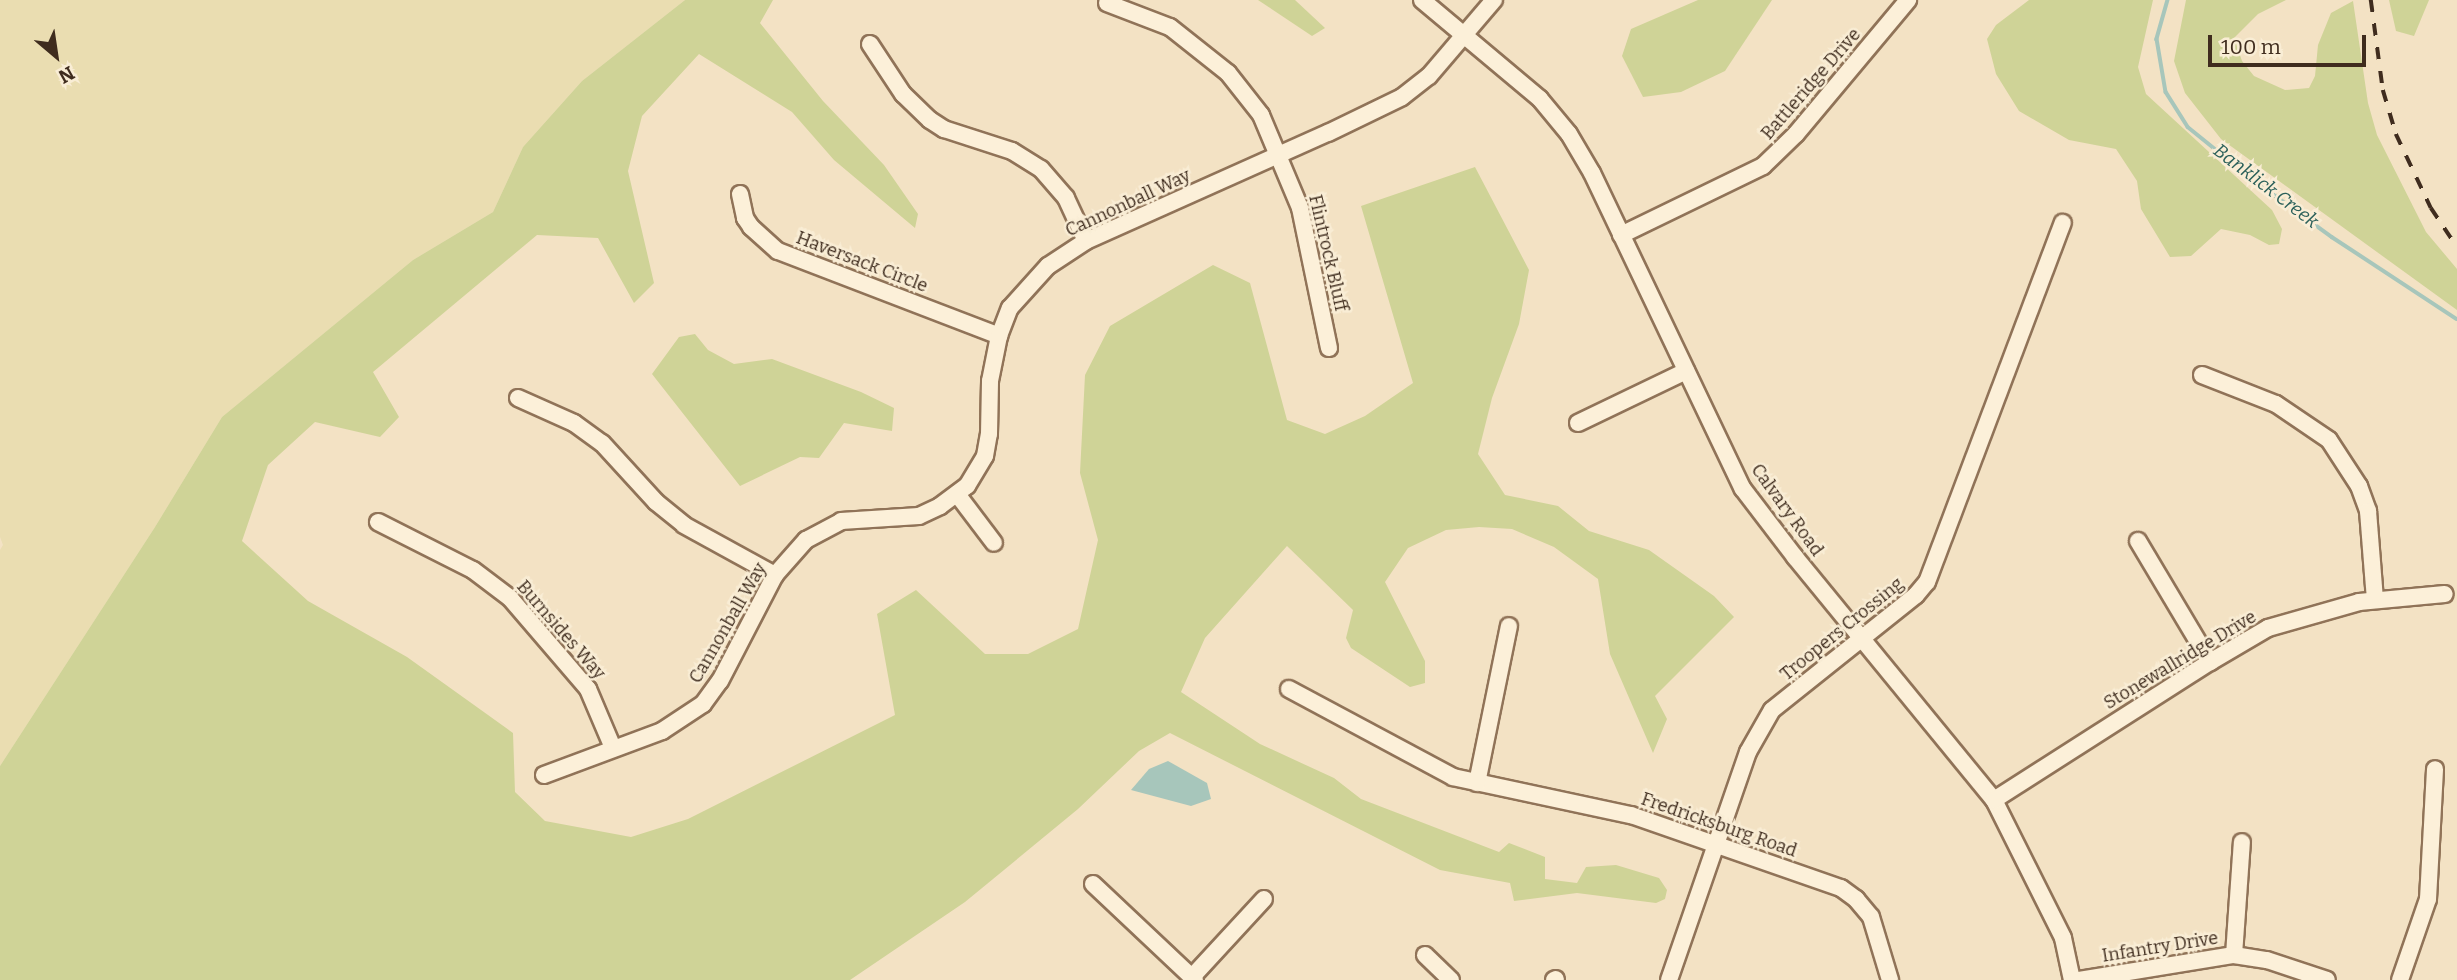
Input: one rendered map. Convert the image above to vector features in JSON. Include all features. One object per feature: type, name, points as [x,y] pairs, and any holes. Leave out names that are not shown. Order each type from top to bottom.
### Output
[{"type":"street","name":"Calvary Road","points":[[1422,0],[1557,117],[1592,173],[1743,489],[1994,800],[2063,938],[2072,980]]},
{"type":"street","name":"Cannonball Way","points":[[544,775],[662,731],[703,704],[720,681],[775,575],[806,540],[841,521],[919,516],[967,486],[985,456],[989,434],[993,354],[1010,308],[1035,277],[1086,241],[1402,97],[1429,75],[1494,0]]},
{"type":"street","name":"Battleridge Drive","points":[[1621,235],[1763,166],[1796,134],[1908,0]]},
{"type":"street","name":"Flintrock Bluff","points":[[1107,3],[1170,27],[1228,73],[1261,115],[1300,208],[1329,348]]},
{"type":"street","points":[[870,44],[903,94],[930,120],[944,129],[1012,151],[1041,169],[1066,198],[1086,241]]},
{"type":"street","name":"Haversack Circle","points":[[740,194],[745,218],[751,227],[778,251],[999,336]]},
{"type":"street","name":"Troopers Crossing","points":[[1670,980],[1748,752],[1772,710],[1863,638],[1927,582],[2063,223]]},
{"type":"street","points":[[1578,423],[1686,371]]},
{"type":"street","points":[[2202,375],[2276,404],[2329,440],[2359,486],[2368,511],[2375,599]]},
{"type":"street","points":[[518,398],[574,423],[602,443],[656,502],[684,525],[775,575]]},
{"type":"street","points":[[957,494],[994,543]]},
{"type":"street","name":"Burnsides Way","points":[[378,522],[473,569],[510,598],[588,689],[613,748]]},
{"type":"street","points":[[2138,541],[2210,662]]},
{"type":"street","name":"Stonewallridge Drive","points":[[1994,800],[2268,628],[2294,618],[2375,599],[2445,594]]},
{"type":"street","points":[[1477,783],[1509,625]]},
{"type":"street","name":"Fredricksburg Road","points":[[1289,689],[1423,762],[1477,783],[1631,815],[1842,888],[1856,899],[1871,917],[1890,980]]},
{"type":"street","points":[[2400,980],[2428,899],[2435,769]]},
{"type":"street","points":[[2234,955],[2242,842]]},
{"type":"street","points":[[1093,884],[1194,978],[1264,899]]},
{"type":"street","points":[[1425,955],[1451,980]]},
{"type":"street","name":"Infantry Drive","points":[[2079,980],[2234,955],[2267,960],[2327,980]]},
{"type":"shaded area","points":[[0,0],[685,0],[582,81],[523,147],[493,212],[413,260],[222,417],[155,527],[0,766],[0,550],[3,545],[0,537]]},
{"type":"green space","points":[[685,0],[773,0],[760,23],[823,101],[884,165],[918,214],[915,228],[834,160],[792,112],[699,54],[642,116],[628,171],[654,283],[634,303],[598,238],[537,235],[373,372],[399,417],[380,437],[315,422],[268,465],[242,541],[308,601],[407,657],[513,733],[515,792],[545,821],[631,837],[688,819],[895,715],[877,614],[916,590],[985,654],[1028,654],[1078,629],[1098,540],[1080,473],[1085,375],[1110,326],[1213,265],[1250,283],[1287,420],[1325,434],[1365,416],[1413,383],[1361,206],[1475,167],[1529,270],[1519,324],[1492,398],[1478,454],[1505,495],[1558,506],[1589,531],[1649,550],[1714,596],[1734,617],[1655,696],[1667,719],[1653,753],[1610,654],[1598,579],[1554,547],[1512,529],[1479,527],[1446,530],[1408,548],[1385,582],[1425,661],[1425,683],[1410,687],[1351,648],[1346,638],[1353,610],[1287,546],[1205,638],[1181,692],[1260,744],[1334,778],[1361,799],[1499,852],[1509,843],[1545,857],[1545,879],[1577,883],[1586,867],[1616,865],[1659,878],[1667,890],[1665,899],[1656,903],[1577,893],[1514,901],[1510,883],[1440,870],[1170,733],[1139,751],[1078,809],[965,902],[850,980],[0,980],[0,766],[155,527],[222,417],[413,260],[493,212],[523,147],[582,81]]},
{"type":"green space","points":[[1258,0],[1295,0],[1325,28],[1312,36]]},
{"type":"green space","points":[[1698,0],[1772,0],[1725,71],[1681,92],[1643,97],[1622,56],[1631,29]]},
{"type":"green space","points":[[2029,0],[2153,0],[2138,67],[2146,94],[2272,210],[2282,229],[2279,244],[2269,245],[2250,235],[2221,229],[2191,256],[2170,257],[2141,209],[2137,181],[2116,149],[2069,140],[2019,111],[1996,74],[1987,39],[1996,25]]},
{"type":"green space","points":[[2186,0],[2286,0],[2258,14],[2234,38],[2242,61],[2254,76],[2285,90],[2309,88],[2315,76],[2318,45],[2331,13],[2353,1],[2368,103],[2377,135],[2426,232],[2457,269],[2457,310],[2221,139],[2185,93],[2174,61]]},
{"type":"green space","points":[[2389,0],[2429,0],[2414,36],[2396,31]]},
{"type":"green space","points":[[695,334],[708,350],[734,364],[772,359],[861,392],[894,408],[892,431],[844,423],[819,458],[800,457],[740,486],[652,374],[679,337]]},
{"type":"water","points":[[1168,761],[1207,783],[1211,799],[1191,806],[1131,790],[1149,769]]},
{"type":"waterway","name":"Banklick Creek","points":[[2168,0],[2157,39],[2166,92],[2188,127],[2251,178],[2332,237],[2457,319]]},
{"type":"railway","points":[[2371,0],[2383,90],[2396,134],[2431,208],[2457,247]]}]
